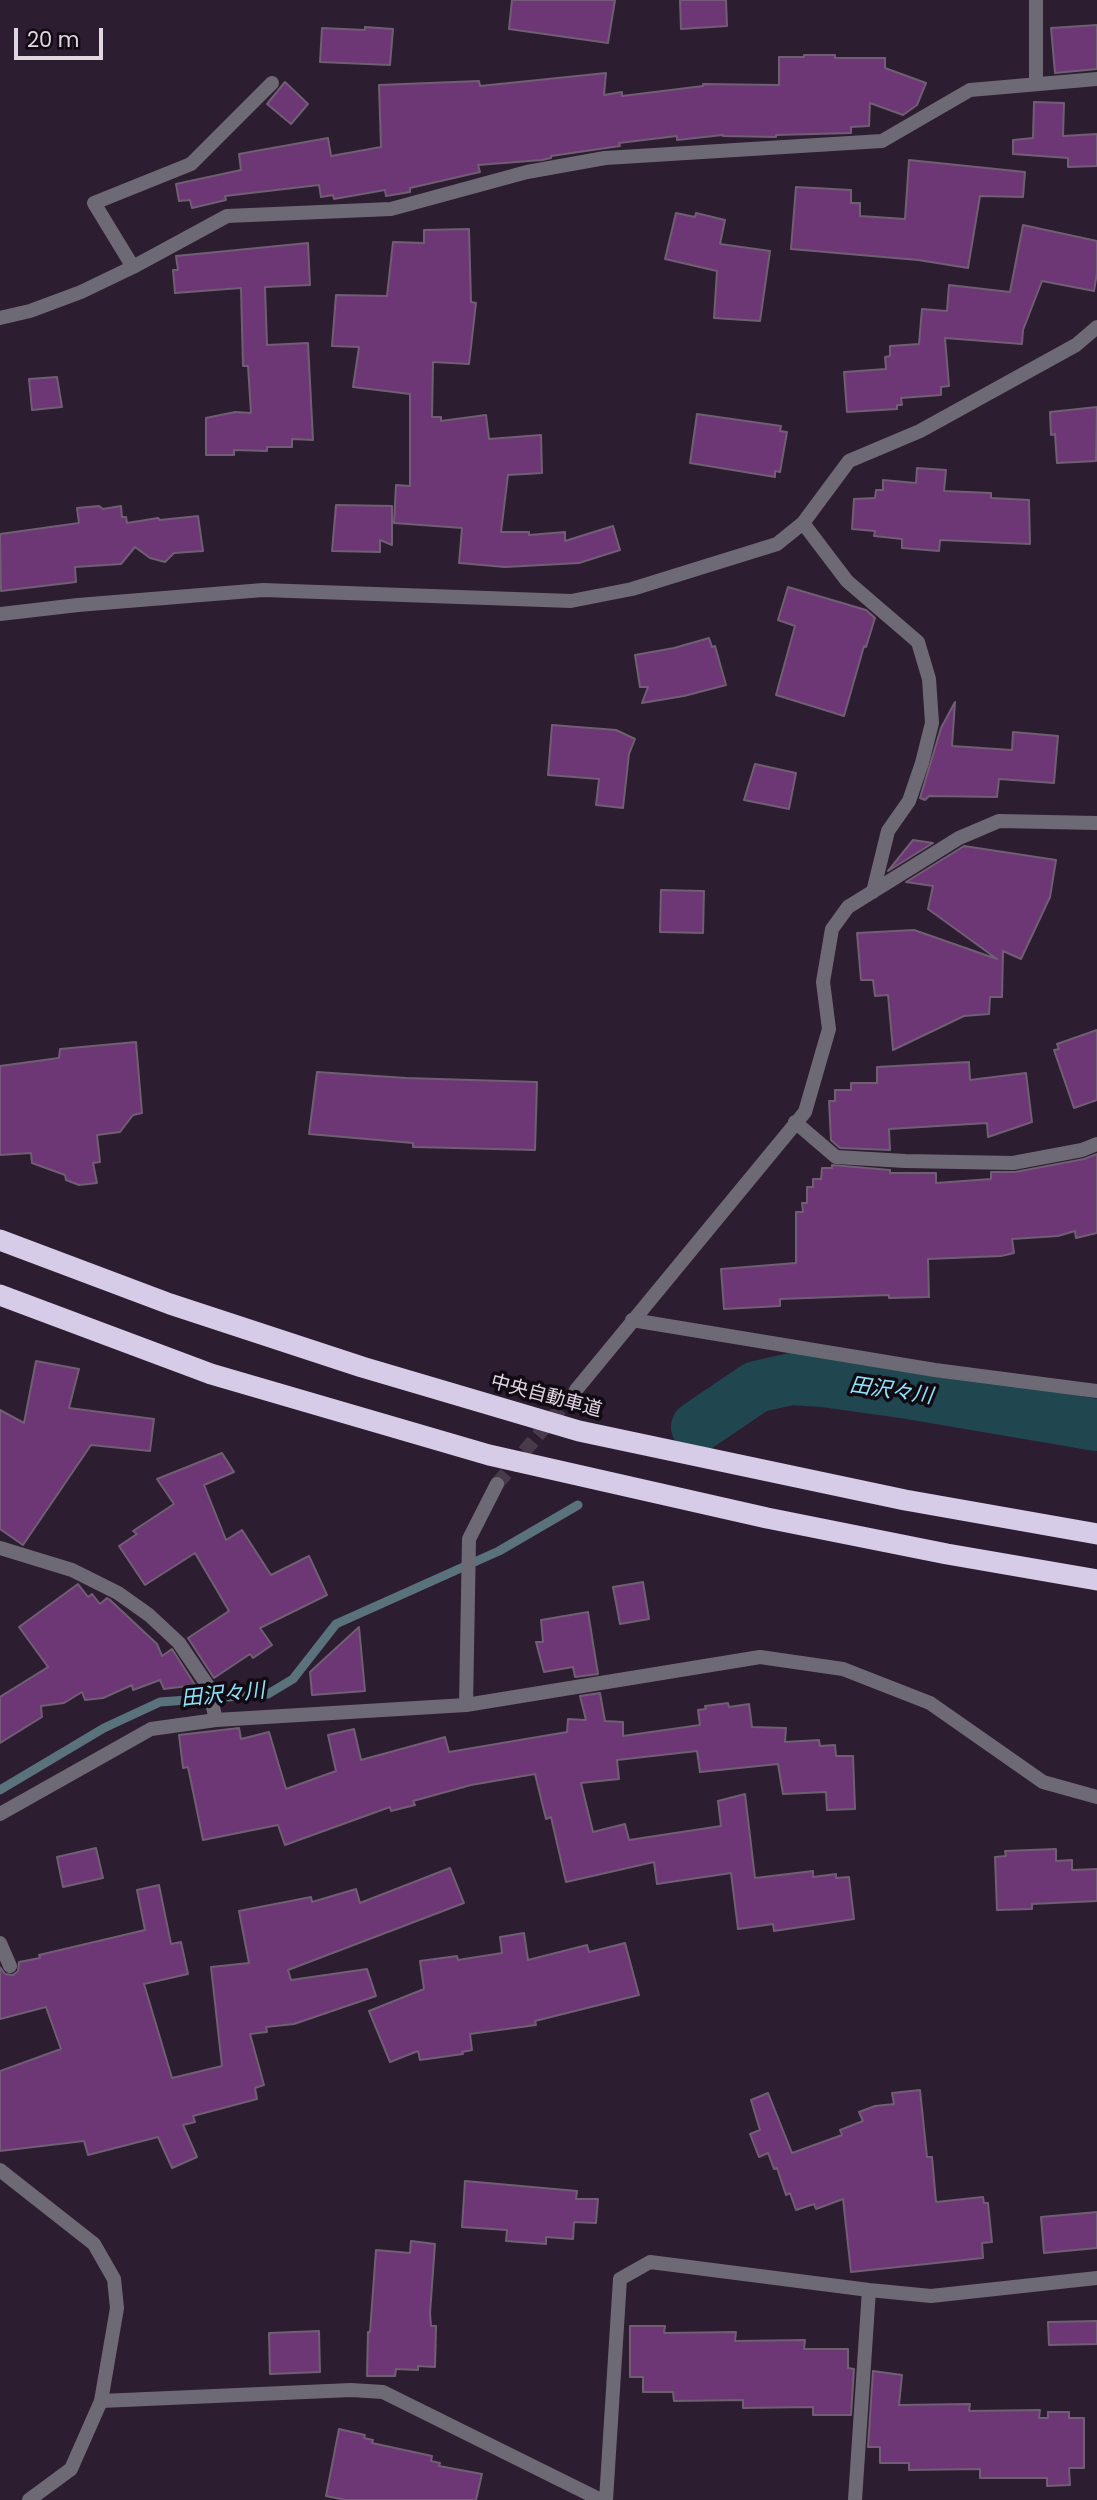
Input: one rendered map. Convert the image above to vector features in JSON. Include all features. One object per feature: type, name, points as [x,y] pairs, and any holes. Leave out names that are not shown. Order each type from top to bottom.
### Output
[{"type":"highway","name":"中央自動車道","points":[[0,1240],[170,1304],[311,1351],[579,1431],[905,1500],[1097,1534]]},
{"type":"highway","points":[[0,1295],[211,1374],[489,1455],[780,1521],[1097,1580]]},
{"type":"street","points":[[1036,83],[1037,0]]},
{"type":"street","points":[[0,318],[30,311],[81,292],[227,216],[391,209],[527,173],[605,158],[882,141],[970,90],[1097,79]]},
{"type":"street","points":[[133,267],[94,203],[191,164],[272,83]]},
{"type":"street","points":[[0,614],[263,590],[571,601],[632,589],[777,544],[803,523],[849,461],[920,431],[1076,345],[1097,327]]},
{"type":"street","points":[[803,523],[847,581],[918,642],[929,679],[932,723],[922,763],[909,801],[888,831],[873,892]]},
{"type":"street","points":[[576,1390],[805,1112],[829,1029],[823,982],[832,929],[848,907],[959,838],[999,821],[1097,823]]},
{"type":"street","points":[[795,1122],[836,1157],[1013,1163],[1082,1150],[1097,1144]]},
{"type":"street","points":[[632,1320],[935,1370],[1097,1391]]},
{"type":"street","points":[[466,1704],[469,1543],[497,1484]]},
{"type":"street","points":[[0,1548],[72,1570],[118,1593],[149,1615],[179,1643],[208,1686],[215,1714]]},
{"type":"street","points":[[0,1814],[151,1729],[215,1714],[466,1704],[760,1657],[843,1669],[930,1703],[1043,1782],[1097,1797]]},
{"type":"street","points":[[0,1943],[10,1966]]},
{"type":"street","points":[[0,2170],[94,2244],[114,2279],[117,2308],[101,2401],[71,2469],[29,2500]]},
{"type":"street","points":[[101,2401],[351,2390],[383,2392],[603,2500],[620,2279],[650,2262],[931,2296],[1097,2278]]},
{"type":"street","points":[[855,2500],[869,2290]]},
{"type":"building","points":[[512,0],[615,0],[608,43],[509,29]]},
{"type":"building","points":[[680,0],[726,0],[727,26],[681,29]]},
{"type":"building","points":[[1097,25],[1097,69],[1055,73],[1051,28]]},
{"type":"building","points":[[365,27],[393,29],[390,65],[320,62],[322,28],[365,30]]},
{"type":"building","points":[[804,55],[885,58],[885,68],[926,83],[917,105],[903,115],[870,103],[869,126],[851,127],[851,133],[776,137],[723,135],[677,140],[677,136],[619,143],[620,146],[551,156],[542,160],[478,165],[480,172],[386,196],[385,190],[334,199],[333,195],[321,197],[319,185],[225,196],[226,200],[192,208],[190,200],[179,201],[176,184],[241,170],[239,154],[328,138],[331,156],[381,147],[379,85],[479,81],[480,86],[606,73],[604,95],[622,92],[622,96],[703,84],[779,85],[779,57]]},
{"type":"building","points":[[285,82],[308,104],[291,124],[267,104]]},
{"type":"building","points":[[1034,102],[1064,103],[1063,136],[1097,134],[1097,166],[1068,167],[1068,158],[1013,154],[1013,140],[1033,138]]},
{"type":"building","points":[[909,160],[1025,172],[1023,197],[980,196],[968,268],[918,260],[791,249],[796,187],[851,190],[851,203],[860,203],[860,216],[905,219]]},
{"type":"building","points":[[676,213],[695,217],[696,213],[725,220],[720,244],[770,251],[760,321],[714,318],[717,271],[665,259]]},
{"type":"building","points":[[1023,225],[1097,241],[1094,291],[1042,281],[1023,330],[1022,344],[945,338],[949,386],[941,387],[941,395],[901,398],[902,405],[897,405],[897,409],[847,412],[844,372],[886,369],[885,357],[890,356],[890,346],[919,344],[922,309],[947,311],[949,285],[1010,292]]},
{"type":"building","points":[[469,229],[471,302],[476,303],[469,364],[433,362],[432,417],[441,417],[441,421],[486,415],[489,439],[541,435],[542,473],[508,475],[501,532],[529,532],[529,535],[565,532],[565,541],[613,526],[620,550],[579,563],[505,567],[459,563],[462,528],[394,523],[396,485],[410,486],[410,394],[353,387],[359,347],[332,346],[336,295],[387,296],[393,242],[424,243],[424,230]]},
{"type":"building","points":[[308,243],[310,285],[265,287],[267,345],[308,343],[313,440],[292,439],[292,447],[267,447],[267,451],[234,450],[234,455],[206,455],[206,418],[235,412],[251,413],[248,366],[243,366],[241,288],[175,293],[173,270],[178,270],[176,256]]},
{"type":"building","points":[[57,377],[62,407],[32,410],[29,379]]},
{"type":"building","points":[[1097,407],[1096,461],[1057,463],[1055,434],[1051,435],[1050,412]]},
{"type":"building","points":[[697,414],[781,426],[780,431],[787,432],[780,472],[775,471],[775,477],[690,463]]},
{"type":"building","points":[[917,468],[946,470],[944,491],[991,493],[991,498],[1029,500],[1030,544],[940,540],[939,551],[902,548],[902,539],[874,536],[875,531],[852,529],[854,499],[875,498],[876,490],[883,490],[883,480],[916,483]]},
{"type":"building","points":[[336,505],[392,506],[392,545],[380,540],[380,552],[332,551]]},
{"type":"building","points":[[99,506],[103,509],[121,506],[122,517],[126,517],[127,523],[198,516],[203,551],[174,553],[165,562],[150,558],[135,547],[121,564],[75,567],[76,582],[1,591],[0,534],[79,523],[77,508]]},
{"type":"building","points":[[788,587],[866,610],[875,618],[844,716],[776,695],[795,626],[778,620]]},
{"type":"building","points":[[709,638],[712,647],[715,646],[726,685],[642,703],[648,687],[640,687],[635,655]]},
{"type":"building","points":[[955,702],[952,746],[1012,750],[1013,732],[1058,736],[1054,783],[999,779],[997,797],[920,798],[941,728]]},
{"type":"building","points":[[552,725],[616,730],[635,739],[629,754],[623,808],[596,805],[599,779],[548,775]]},
{"type":"building","points":[[755,764],[796,773],[789,809],[744,800]]},
{"type":"building","points":[[913,840],[933,843],[888,871]]},
{"type":"building","points":[[964,846],[1056,860],[1050,897],[1021,959],[1003,951],[1002,997],[990,997],[989,1014],[964,1016],[893,1050],[888,995],[875,996],[873,980],[861,980],[857,933],[914,930],[997,959],[928,909],[933,886],[906,882]]},
{"type":"building","points":[[661,890],[704,891],[703,933],[660,932]]},
{"type":"building","points":[[1097,1030],[1097,1100],[1074,1108],[1054,1050],[1059,1049],[1057,1044]]},
{"type":"building","points":[[136,1042],[142,1113],[133,1115],[120,1132],[97,1135],[100,1162],[93,1163],[97,1183],[79,1185],[66,1180],[65,1175],[32,1163],[31,1153],[0,1155],[0,1066],[59,1058],[60,1049]]},
{"type":"building","points":[[969,1062],[970,1080],[1026,1073],[1032,1122],[988,1137],[987,1123],[889,1129],[890,1150],[840,1148],[831,1140],[829,1101],[835,1101],[835,1090],[851,1090],[851,1083],[877,1083],[877,1067]]},
{"type":"building","points":[[317,1072],[537,1082],[535,1150],[413,1147],[413,1143],[309,1134]]},
{"type":"building","points":[[1097,1154],[1097,1233],[1076,1238],[1075,1231],[1058,1236],[1012,1239],[1014,1253],[1001,1256],[928,1259],[929,1297],[889,1298],[889,1295],[780,1299],[780,1306],[724,1309],[721,1269],[796,1263],[796,1212],[803,1212],[802,1203],[807,1203],[807,1187],[813,1187],[813,1179],[821,1179],[822,1168],[832,1168],[832,1165],[890,1170],[890,1173],[936,1173],[936,1183],[991,1179],[991,1172],[1015,1172]]},
{"type":"building","points":[[36,1361],[79,1369],[69,1408],[154,1419],[150,1451],[91,1445],[23,1545],[0,1529],[0,1410],[24,1423]]},
{"type":"building","points":[[222,1453],[234,1472],[204,1485],[226,1540],[242,1530],[271,1575],[309,1556],[327,1595],[260,1628],[272,1645],[253,1658],[250,1654],[214,1678],[188,1638],[229,1611],[195,1553],[145,1585],[119,1546],[137,1534],[133,1531],[174,1504],[157,1479]]},
{"type":"building","points":[[643,1582],[649,1619],[620,1624],[613,1587]]},
{"type":"building","points":[[78,1584],[88,1597],[92,1594],[100,1604],[107,1598],[110,1600],[157,1644],[162,1656],[172,1649],[195,1685],[164,1689],[160,1680],[133,1690],[132,1685],[103,1698],[85,1700],[82,1692],[64,1703],[41,1706],[42,1717],[0,1743],[0,1697],[48,1667],[19,1627]]},
{"type":"building","points":[[588,1612],[598,1674],[575,1677],[573,1667],[544,1672],[536,1642],[543,1642],[541,1620]]},
{"type":"building","points":[[359,1627],[365,1691],[312,1695],[310,1672]]},
{"type":"building","points":[[600,1693],[605,1721],[623,1722],[623,1736],[700,1725],[698,1710],[706,1709],[705,1706],[749,1704],[752,1727],[786,1728],[785,1742],[819,1740],[820,1746],[835,1745],[836,1756],[853,1756],[855,1809],[827,1810],[826,1792],[783,1794],[778,1764],[700,1772],[697,1751],[617,1760],[619,1779],[581,1783],[593,1832],[625,1824],[629,1840],[721,1826],[718,1801],[745,1794],[755,1878],[813,1871],[813,1877],[836,1874],[836,1878],[849,1877],[854,1919],[774,1931],[773,1924],[738,1929],[731,1873],[657,1884],[654,1862],[566,1882],[551,1817],[546,1819],[535,1774],[471,1785],[413,1801],[415,1805],[391,1811],[390,1807],[285,1845],[278,1825],[203,1840],[188,1767],[183,1768],[179,1735],[239,1728],[241,1739],[269,1732],[286,1789],[336,1771],[328,1735],[354,1729],[361,1760],[445,1737],[449,1752],[567,1732],[568,1719],[586,1720],[580,1696]]},
{"type":"building","points":[[96,1848],[103,1878],[63,1887],[57,1857]]},
{"type":"building","points":[[1056,1849],[1056,1861],[1072,1860],[1072,1870],[1097,1869],[1097,1901],[1032,1904],[1032,1909],[997,1910],[995,1857],[1006,1856],[1005,1851]]},
{"type":"building","points":[[450,1868],[464,1903],[288,1970],[291,1980],[367,1969],[376,1996],[294,2024],[266,2027],[267,2032],[250,2034],[264,2085],[255,2088],[257,2099],[193,2116],[195,2122],[183,2125],[197,2157],[172,2168],[158,2137],[88,2155],[84,2141],[0,2151],[0,2071],[61,2049],[46,2007],[0,2019],[0,1967],[5,1974],[13,1975],[18,1971],[19,1962],[40,1958],[39,1955],[145,1930],[137,1890],[159,1885],[171,1944],[181,1942],[188,1974],[144,1984],[172,2078],[222,2066],[211,1967],[249,1963],[239,1911],[311,1897],[312,1902],[356,1889],[360,1903]]},
{"type":"building","points":[[524,1933],[528,1960],[587,1945],[589,1952],[625,1943],[639,1995],[535,2021],[536,2025],[470,2034],[472,2050],[462,2052],[463,2054],[420,2060],[418,2051],[390,2062],[369,2011],[424,1989],[420,1961],[457,1956],[458,1960],[502,1953],[500,1937]]},
{"type":"building","points":[[920,2090],[927,2157],[932,2157],[936,2202],[983,2197],[984,2203],[988,2203],[992,2242],[982,2243],[983,2258],[851,2272],[843,2199],[816,2209],[814,2204],[796,2210],[790,2193],[786,2195],[777,2168],[774,2169],[768,2153],[759,2157],[750,2134],[760,2130],[751,2100],[768,2093],[792,2153],[842,2135],[840,2130],[863,2121],[859,2112],[875,2106],[894,2104],[892,2093]]},
{"type":"building","points":[[465,2181],[577,2191],[576,2199],[598,2199],[596,2223],[574,2222],[573,2239],[546,2237],[546,2244],[506,2241],[507,2230],[462,2227]]},
{"type":"building","points":[[1097,2212],[1097,2248],[1044,2253],[1041,2217]]},
{"type":"building","points":[[411,2241],[435,2244],[430,2313],[431,2326],[436,2326],[435,2367],[418,2366],[418,2370],[396,2369],[395,2376],[367,2376],[368,2332],[376,2250],[410,2253]]},
{"type":"building","points":[[1097,2321],[1097,2344],[1049,2345],[1048,2322]]},
{"type":"building","points":[[630,2326],[665,2326],[664,2333],[736,2332],[735,2341],[805,2340],[804,2349],[848,2349],[848,2368],[854,2369],[851,2415],[813,2415],[813,2407],[743,2408],[743,2400],[674,2401],[673,2392],[643,2392],[643,2377],[630,2377]]},
{"type":"building","points":[[319,2331],[320,2372],[270,2374],[269,2333]]},
{"type":"building","points":[[873,2371],[902,2375],[899,2405],[970,2404],[969,2411],[1040,2410],[1039,2418],[1048,2418],[1048,2412],[1069,2412],[1069,2418],[1084,2418],[1084,2468],[1069,2468],[1070,2485],[1047,2486],[1047,2478],[980,2478],[980,2469],[909,2470],[909,2463],[880,2463],[880,2447],[868,2447]]},
{"type":"building","points":[[339,2429],[365,2435],[364,2438],[373,2440],[372,2443],[432,2456],[431,2461],[440,2463],[439,2466],[482,2474],[476,2500],[346,2500],[326,2496]]},
{"type":"waterway","name":"田沢々川","points":[[697,1427],[756,1387],[791,1379],[909,1393],[1097,1425]]},
{"type":"waterway","name":"田沢々川","points":[[0,1790],[104,1728],[160,1702],[268,1694],[293,1679],[336,1624],[499,1551],[578,1505]]},
{"type":"tunnel","points":[[497,1484],[576,1390]]}]
